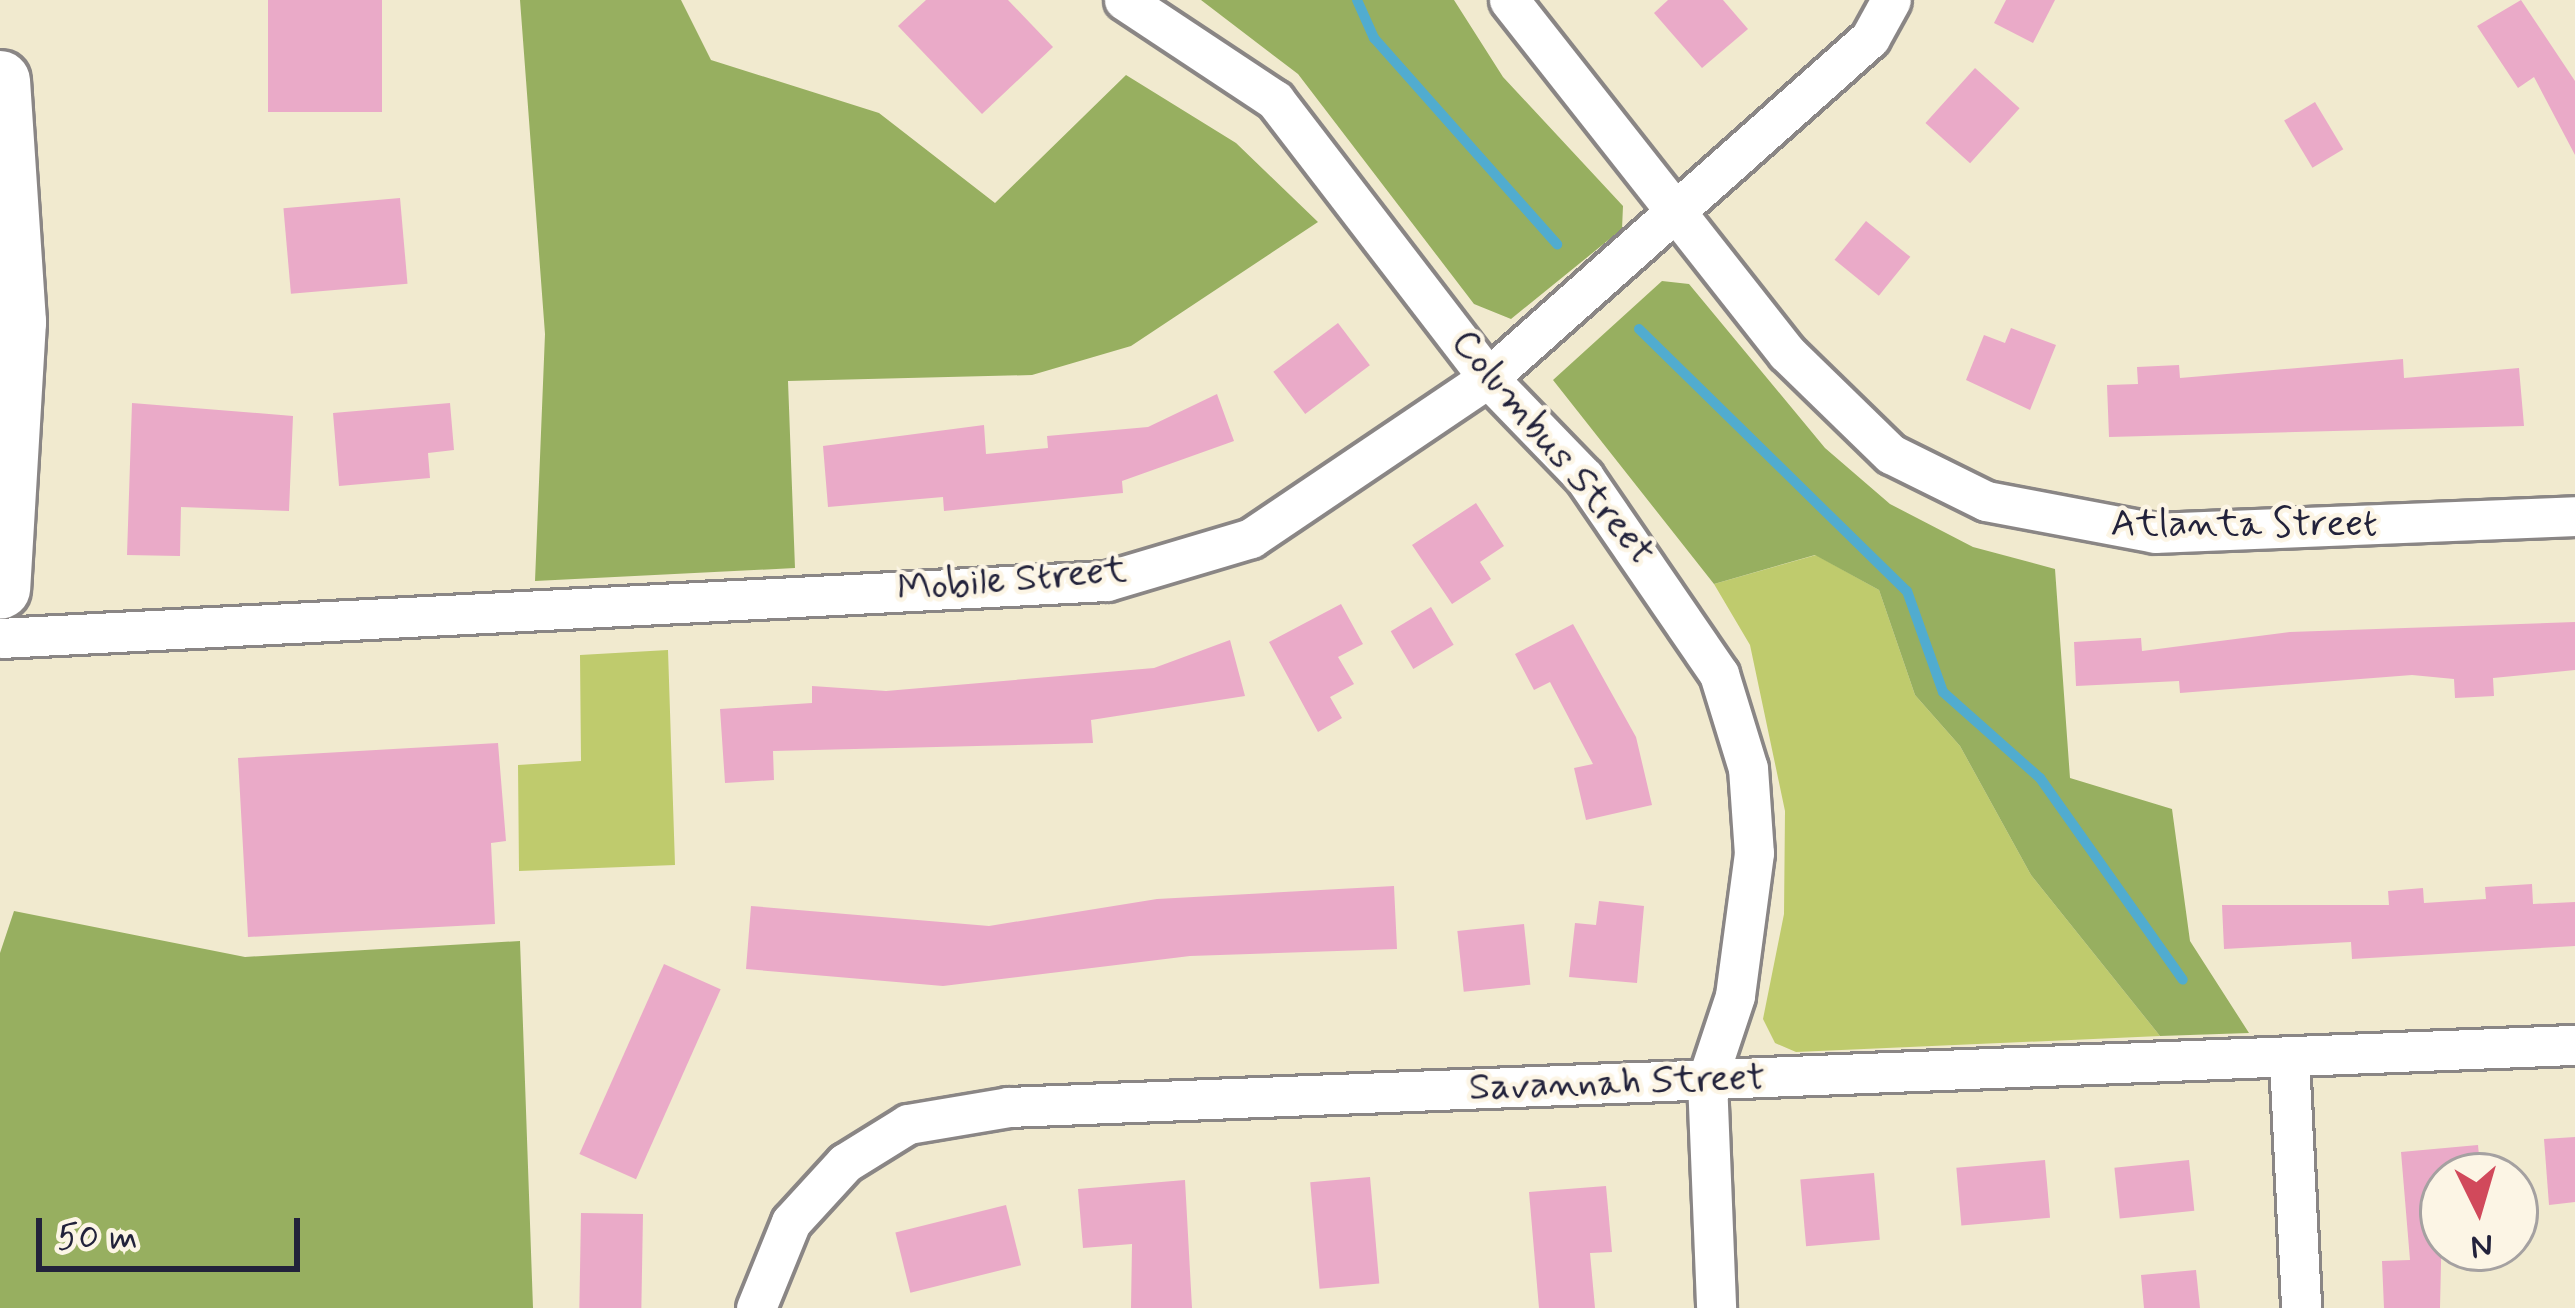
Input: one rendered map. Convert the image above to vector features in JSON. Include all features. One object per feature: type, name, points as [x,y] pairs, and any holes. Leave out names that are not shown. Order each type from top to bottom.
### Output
[{"type":"main road","points":[[0,81],[7,261],[0,589]]},
{"type":"street","name":"Columbus Street","points":[[1124,0],[1275,100],[1488,378],[1584,477],[1719,674],[1748,768],[1754,853],[1736,996],[1707,1080]]},
{"type":"street","name":"Atlanta Street","points":[[1508,0],[1681,211],[1787,352],[1891,454],[1986,501],[2155,533],[2575,517]]},
{"type":"street","name":"Mobile Street","points":[[0,638],[1107,581],[1251,538],[1488,378],[1870,38],[1892,0]]},
{"type":"street","name":"Savannah Street","points":[[756,1308],[791,1222],[845,1162],[908,1124],[1009,1107],[2575,1045]]},
{"type":"street","points":[[2289,1059],[2301,1308]]},
{"type":"street","points":[[1707,1080],[1716,1308]]},
{"type":"green space","points":[[520,0],[681,0],[711,60],[879,113],[995,203],[1126,75],[1236,143],[1318,222],[1131,346],[1032,375],[788,381],[795,568],[535,581],[545,334]]},
{"type":"green space","points":[[1201,0],[1454,0],[1503,77],[1623,206],[1622,229],[1511,319],[1474,304],[1298,74]]},
{"type":"green space","points":[[1662,281],[1689,284],[1825,448],[1890,504],[1973,547],[2055,569],[2070,778],[2172,809],[2190,941],[2249,1033],[2160,1036],[2031,875],[1960,746],[1915,695],[1879,590],[1815,555],[1714,584],[1553,380]]},
{"type":"green space","points":[[1816,555],[1879,590],[1915,695],[1960,746],[2031,875],[2160,1036],[1796,1052],[1775,1043],[1763,1019],[1784,914],[1785,811],[1750,645],[1714,584]]},
{"type":"green space","points":[[668,650],[675,865],[519,871],[518,765],[581,761],[580,655]]},
{"type":"green space","points":[[14,911],[245,957],[520,941],[533,1308],[0,1308],[0,953]]},
{"type":"building","points":[[268,0],[382,0],[382,112],[268,112]]},
{"type":"building","points":[[926,0],[1008,0],[1053,47],[982,114],[898,26]]},
{"type":"building","points":[[1668,0],[1723,0],[1748,29],[1702,68],[1654,13]]},
{"type":"building","points":[[2006,0],[2055,0],[2033,43],[1994,23]]},
{"type":"building","points":[[2521,0],[2575,81],[2575,155],[2534,77],[2518,88],[2477,26]]},
{"type":"building","points":[[1975,68],[2020,108],[1970,163],[1925,123]]},
{"type":"building","points":[[2315,102],[2343,149],[2312,168],[2284,121]]},
{"type":"building","points":[[400,198],[407,284],[291,294],[283,208]]},
{"type":"building","points":[[1866,221],[1910,257],[1879,296],[1835,260]]},
{"type":"building","points":[[1338,323],[1370,365],[1305,414],[1273,372]]},
{"type":"building","points":[[2011,328],[2056,345],[2030,410],[1966,380],[1984,335],[2005,343]]},
{"type":"building","points":[[2403,359],[2404,378],[2519,368],[2524,426],[2109,437],[2107,385],[2138,384],[2137,367],[2179,365],[2180,378]]},
{"type":"building","points":[[1217,394],[1234,441],[1122,481],[1123,493],[944,511],[943,497],[828,507],[823,446],[984,425],[986,454],[1048,448],[1047,436],[1148,427]]},
{"type":"building","points":[[132,403],[293,416],[289,511],[181,507],[180,556],[127,555]]},
{"type":"building","points":[[450,403],[454,450],[428,453],[430,478],[339,486],[333,413]]},
{"type":"building","points":[[1476,503],[1504,546],[1480,562],[1491,579],[1452,604],[1412,545]]},
{"type":"building","points":[[1341,604],[1363,644],[1338,657],[1354,684],[1330,697],[1342,718],[1318,732],[1269,642]]},
{"type":"building","points":[[1431,607],[1454,645],[1413,669],[1391,631]]},
{"type":"building","points":[[2575,622],[2575,670],[2493,678],[2494,696],[2455,698],[2454,679],[2412,675],[2180,693],[2179,681],[2076,686],[2074,642],[2141,638],[2142,651],[2290,632]]},
{"type":"building","points":[[1573,624],[1636,737],[1652,805],[1586,820],[1574,768],[1593,764],[1550,682],[1534,690],[1515,654]]},
{"type":"building","points":[[1230,640],[1245,696],[1091,720],[1093,743],[773,751],[774,780],[725,783],[720,709],[812,703],[812,686],[886,691],[1154,668]]},
{"type":"building","points":[[498,743],[506,841],[491,843],[495,924],[248,937],[238,758]]},
{"type":"building","points":[[2532,884],[2533,904],[2575,902],[2575,946],[2352,959],[2351,942],[2224,949],[2222,905],[2389,905],[2388,891],[2423,888],[2424,903],[2486,899],[2485,887]]},
{"type":"building","points":[[1394,886],[1397,949],[1190,956],[943,986],[746,969],[751,906],[989,926],[1157,899]]},
{"type":"building","points":[[1599,901],[1644,906],[1637,983],[1569,977],[1575,923],[1596,925]]},
{"type":"building","points":[[1524,924],[1530,985],[1464,992],[1457,931]]},
{"type":"building","points":[[664,964],[721,989],[636,1179],[579,1154]]},
{"type":"building","points":[[2575,1137],[2575,1202],[2549,1205],[2544,1139]]},
{"type":"building","points":[[2478,1145],[2479,1152],[2419,1152],[2419,1272],[2441,1272],[2440,1308],[2384,1308],[2382,1261],[2410,1260],[2401,1152]]},
{"type":"building","points":[[2045,1160],[2050,1218],[1961,1226],[1956,1168]]},
{"type":"building","points":[[2189,1160],[2194,1211],[2120,1219],[2114,1168]]},
{"type":"building","points":[[1874,1173],[1880,1240],[1806,1246],[1800,1179]]},
{"type":"building","points":[[1370,1177],[1379,1284],[1320,1289],[1310,1182]]},
{"type":"building","points":[[1185,1180],[1192,1308],[1131,1308],[1132,1244],[1083,1248],[1078,1189]]},
{"type":"building","points":[[1606,1186],[1612,1252],[1590,1253],[1595,1308],[1539,1308],[1529,1192]]},
{"type":"building","points":[[1006,1205],[1021,1265],[910,1293],[895,1233]]},
{"type":"building","points":[[581,1213],[643,1214],[641,1308],[579,1308]]},
{"type":"building","points":[[2196,1270],[2200,1308],[2144,1308],[2141,1275]]},
{"type":"waterway","points":[[1357,0],[1374,38],[1557,244]]},
{"type":"waterway","points":[[1639,329],[1907,591],[1943,692],[2040,778],[2183,980]]}]
